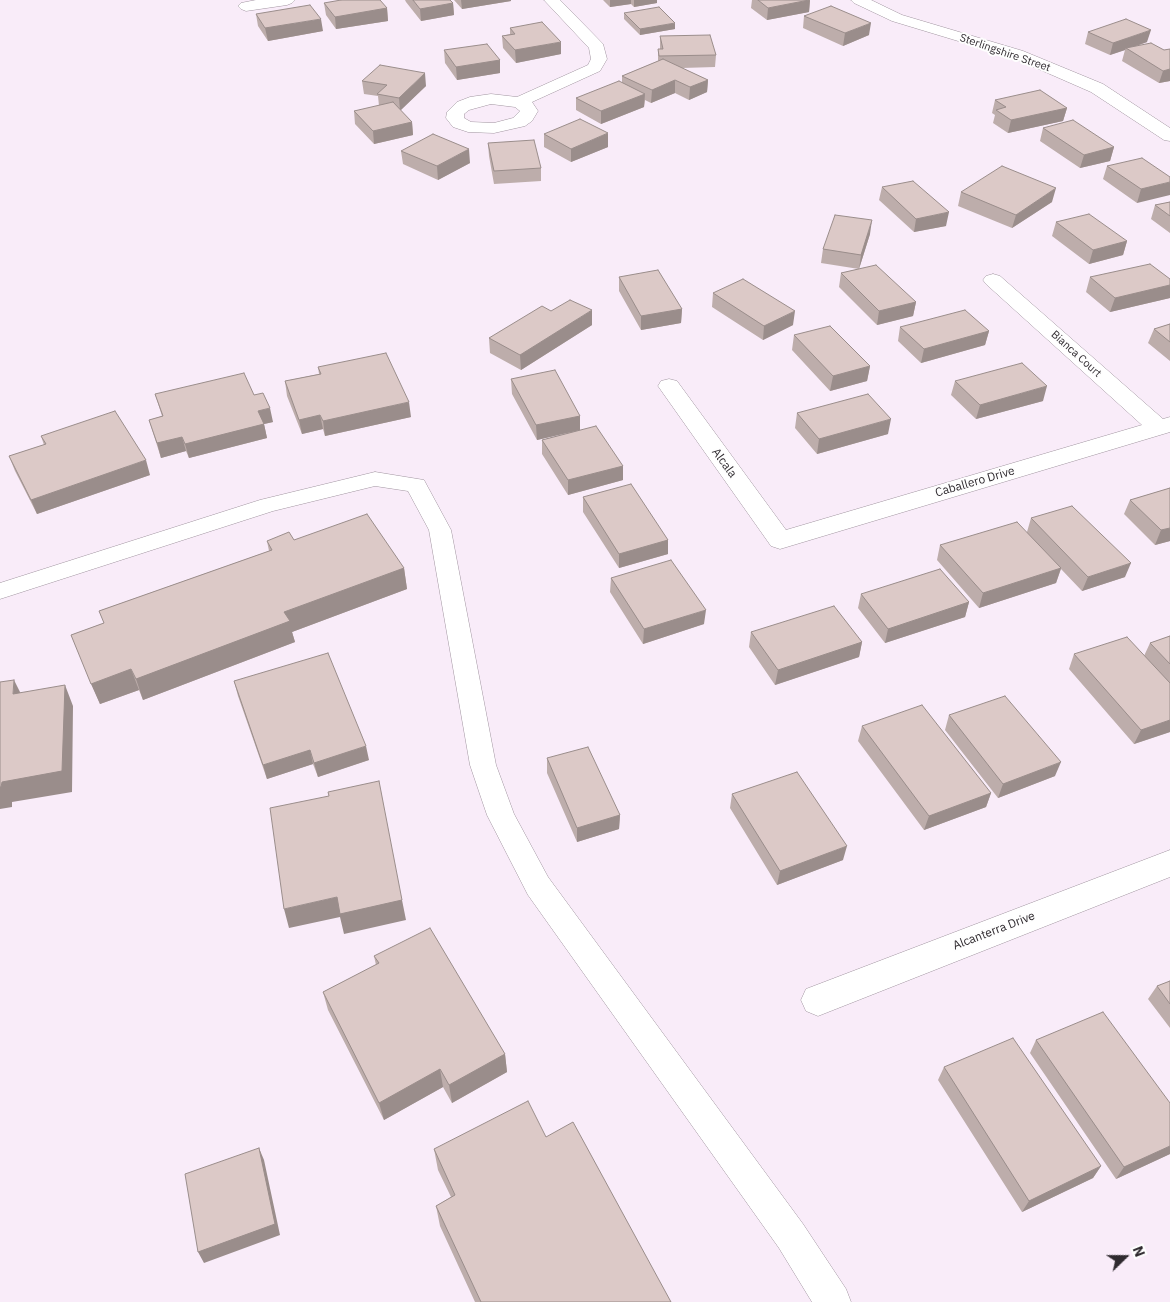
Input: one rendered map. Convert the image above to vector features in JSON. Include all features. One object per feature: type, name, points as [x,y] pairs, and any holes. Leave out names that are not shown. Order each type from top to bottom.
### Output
[{"type":"street","points":[[246,6],[287,0]]},
{"type":"street","points":[[519,102],[594,68],[599,59],[597,47],[552,0]]},
{"type":"street","name":"Sterlingshire Street","points":[[859,0],[897,18],[1017,54],[1097,88],[1170,136]]},
{"type":"street","name":"Bianca Court","points":[[993,280],[1164,426]]},
{"type":"street","name":"Alcala","points":[[669,386],[780,540]]},
{"type":"street","name":"Caballero Drive","points":[[780,540],[1164,426]]},
{"type":"street","name":"Alcanterra Drive","points":[[818,1000],[1170,863]]},
{"type":"lane","points":[[0,591],[268,505],[375,479],[416,485],[440,530],[483,765],[501,815],[538,886],[791,1236],[833,1302]]},
{"type":"building","points":[[341,0],[380,0],[387,8],[335,17],[324,3]]},
{"type":"building","points":[[413,0],[450,0],[453,3],[420,9]]},
{"type":"building","points":[[758,0],[809,0],[768,8]]},
{"type":"building","points":[[310,5],[321,19],[265,28],[256,14]]},
{"type":"building","points":[[831,6],[871,23],[845,33],[804,16]]},
{"type":"building","points":[[659,7],[675,23],[640,29],[624,13]]},
{"type":"building","points":[[1126,19],[1151,30],[1113,43],[1088,32]]},
{"type":"building","points":[[542,22],[561,42],[515,50],[502,36],[515,34],[510,28]]},
{"type":"building","points":[[710,35],[716,55],[659,56],[658,49],[663,49],[660,36]]},
{"type":"building","points":[[1151,43],[1164,50],[1170,49],[1170,69],[1163,71],[1126,48]]},
{"type":"building","points":[[487,44],[500,60],[456,67],[444,50]]},
{"type":"building","points":[[663,59],[708,80],[690,87],[675,80],[652,90],[622,76]]},
{"type":"building","points":[[380,65],[425,73],[399,98],[377,94],[387,85],[362,81]]},
{"type":"building","points":[[619,81],[645,94],[601,111],[576,98]]},
{"type":"building","points":[[1040,90],[1067,108],[1011,120],[996,110],[1006,107],[995,100]]},
{"type":"building","points":[[393,102],[412,122],[373,131],[354,111]]},
{"type":"building","points":[[580,119],[608,133],[571,149],[544,134]]},
{"type":"building","points":[[1073,120],[1114,147],[1084,155],[1043,128]]},
{"type":"building","points":[[433,134],[469,149],[437,166],[401,151]]},
{"type":"building","points":[[534,140],[541,168],[494,171],[488,143]]},
{"type":"building","points":[[1142,158],[1170,177],[1170,182],[1141,189],[1107,166]]},
{"type":"building","points":[[1002,166],[1056,188],[1016,215],[961,192]]},
{"type":"building","points":[[913,181],[949,212],[916,219],[882,187]]},
{"type":"building","points":[[1170,202],[1170,216],[1155,205]]},
{"type":"building","points":[[1089,214],[1127,241],[1093,250],[1056,222]]},
{"type":"building","points":[[835,215],[872,220],[861,255],[823,249]]},
{"type":"building","points":[[1150,264],[1170,279],[1170,285],[1115,298],[1090,277]]},
{"type":"building","points":[[876,265],[916,302],[879,311],[841,273]]},
{"type":"building","points":[[658,270],[682,309],[641,316],[619,277]]},
{"type":"building","points":[[743,279],[795,311],[764,326],[713,293]]},
{"type":"building","points":[[570,300],[592,310],[520,355],[489,338],[542,306],[551,311]]},
{"type":"building","points":[[965,310],[989,331],[924,349],[900,327]]},
{"type":"building","points":[[1170,324],[1170,342],[1154,329]]},
{"type":"building","points":[[830,326],[870,366],[833,376],[794,335]]},
{"type":"building","points":[[386,353],[409,402],[323,421],[320,415],[299,420],[285,381],[321,374],[318,367]]},
{"type":"building","points":[[1022,363],[1047,386],[980,405],[955,381]]},
{"type":"building","points":[[555,370],[580,416],[536,425],[511,379]]},
{"type":"building","points":[[244,373],[254,395],[263,393],[270,408],[258,411],[264,424],[185,444],[182,437],[157,443],[149,420],[163,416],[155,394]]},
{"type":"building","points":[[868,394],[891,419],[819,439],[797,413]]},
{"type":"building","points":[[115,411],[146,460],[31,500],[9,456],[46,444],[41,436]]},
{"type":"building","points":[[596,426],[623,466],[568,480],[542,440]]},
{"type":"building","points":[[631,484],[668,540],[619,554],[583,497]]},
{"type":"building","points":[[1170,488],[1170,528],[1161,530],[1130,500]]},
{"type":"building","points":[[1072,506],[1131,563],[1088,577],[1031,518]]},
{"type":"building","points":[[367,514],[404,568],[284,612],[290,621],[136,679],[131,669],[91,684],[71,635],[104,623],[99,611],[272,550],[267,541],[289,532],[294,540]]},
{"type":"building","points":[[1017,522],[1061,568],[983,593],[940,545]]},
{"type":"building","points":[[671,560],[706,610],[644,629],[611,578]]},
{"type":"building","points":[[940,569],[969,602],[888,629],[861,594]]},
{"type":"building","points":[[834,606],[862,642],[778,670],[751,632]]},
{"type":"building","points":[[1170,636],[1170,664],[1150,643]]},
{"type":"building","points":[[1127,637],[1170,683],[1170,720],[1141,730],[1074,654]]},
{"type":"building","points":[[328,653],[366,746],[314,763],[310,750],[263,765],[234,681]]},
{"type":"building","points":[[14,680],[13,694],[65,685],[62,771],[2,782],[0,787],[0,682]]},
{"type":"building","points":[[1005,696],[1061,762],[1003,784],[949,715]]},
{"type":"building","points":[[922,705],[991,793],[929,816],[862,726]]},
{"type":"building","points":[[588,747],[620,815],[577,828],[547,758]]},
{"type":"building","points":[[797,772],[847,846],[780,871],[732,794]]},
{"type":"building","points":[[379,781],[402,900],[340,914],[337,897],[284,909],[270,808],[329,796],[328,792]]},
{"type":"building","points":[[430,928],[505,1054],[449,1085],[440,1069],[379,1103],[323,992],[379,963],[374,956]]},
{"type":"building","points":[[1170,981],[1170,1004],[1157,986]]},
{"type":"building","points":[[1103,1012],[1170,1103],[1170,1146],[1124,1167],[1036,1040]]},
{"type":"building","points":[[1013,1038],[1101,1166],[1029,1201],[944,1067]]},
{"type":"building","points":[[528,1101],[546,1137],[573,1122],[671,1302],[481,1302],[436,1206],[455,1195],[434,1149]]},
{"type":"building","points":[[259,1148],[275,1224],[198,1252],[185,1174]]}]
